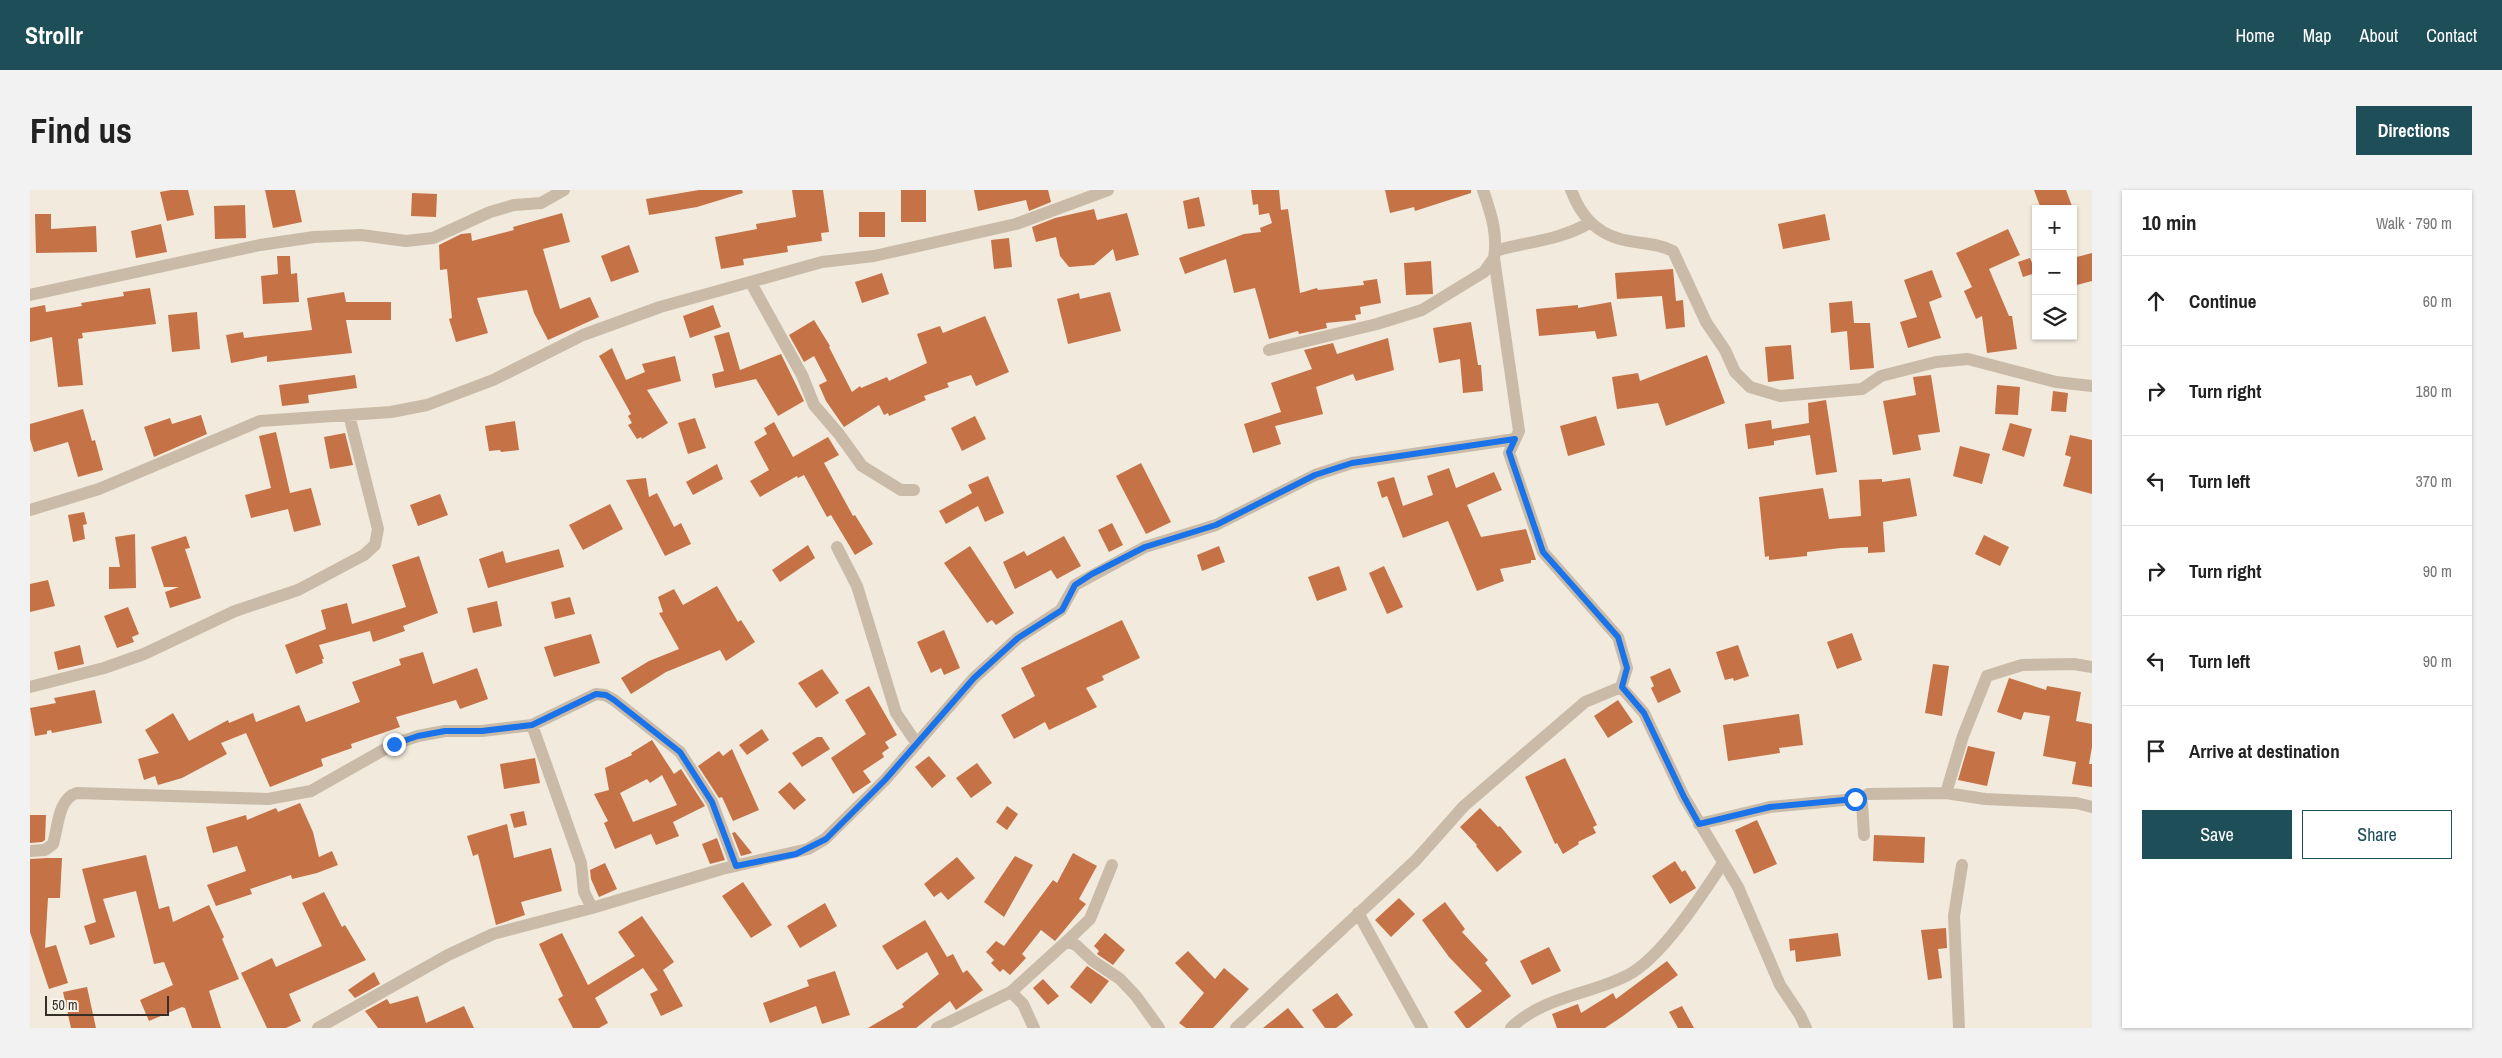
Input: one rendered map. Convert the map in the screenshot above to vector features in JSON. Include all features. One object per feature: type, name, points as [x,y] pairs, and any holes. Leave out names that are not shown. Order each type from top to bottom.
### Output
[{"type":"street","points":[[30,295],[260,245],[314,237],[361,235],[406,241],[433,238],[490,212],[514,205],[541,203],[564,190]]},
{"type":"street","points":[[30,510],[99,489],[260,421],[391,412],[427,405],[493,380],[583,335],[660,307],[822,262],[874,256],[1016,224],[1108,190]]},
{"type":"street","points":[[1483,190],[1495,228],[1494,255],[1519,431],[1509,452],[1543,552],[1618,637],[1627,668],[1622,687]]},
{"type":"street","points":[[1571,190],[1577,205],[1589,223],[1620,239],[1651,243],[1673,251],[1706,322],[1725,350],[1735,372],[1750,386],[1780,396],[1862,389],[1881,376],[1954,359],[1968,359],[2056,382],[2092,386]]},
{"type":"street","points":[[1269,350],[1377,324],[1422,310],[1484,272],[1494,255],[1528,242],[1557,237],[1589,223]]},
{"type":"street","points":[[751,283],[802,374],[814,405],[839,434],[862,466],[901,490],[914,490]]},
{"type":"street","points":[[30,687],[104,668],[144,654],[236,611],[298,590],[364,555],[375,545],[378,529],[349,415]]},
{"type":"street","points":[[318,1028],[448,955],[493,934],[592,908],[736,866],[796,854],[826,839],[885,780],[974,678],[1018,638],[1062,610],[1075,585],[1145,547],[1216,525],[1308,478],[1352,463],[1515,439]]},
{"type":"street","points":[[837,547],[857,586],[896,714],[918,744]]},
{"type":"street","points":[[1946,793],[1963,736],[1986,676],[2022,665],[2074,664],[2092,667]]},
{"type":"street","points":[[1622,687],[1644,713],[1684,797],[1738,887],[1780,985],[1800,1015],[1806,1028]]},
{"type":"street","points":[[1236,1028],[1416,860],[1464,806],[1530,752],[1554,727],[1585,702],[1622,687]]},
{"type":"street","points":[[30,851],[45,850],[53,844],[63,804],[69,795],[77,793],[268,799],[289,797],[311,791],[394,744],[418,736],[445,731],[482,731],[532,725],[596,694],[606,695],[614,700],[680,752],[712,802],[736,866]]},
{"type":"street","points":[[532,725],[581,863],[584,892],[592,908]]},
{"type":"street","points":[[1868,794],[1946,793],[1985,799],[2076,804],[2092,807]]},
{"type":"street","points":[[1699,824],[1770,807],[1855,799],[1862,804],[1864,835]]},
{"type":"street","points":[[1511,1028],[1528,1015],[1564,996],[1602,987],[1629,975],[1645,964],[1696,904],[1723,863]]},
{"type":"street","points":[[936,1028],[1011,992],[1067,942],[1090,919],[1112,865]]},
{"type":"street","points":[[1959,1028],[1954,916],[1962,865]]},
{"type":"street","points":[[1358,913],[1422,1028]]},
{"type":"street","points":[[1067,942],[1076,945],[1092,961],[1120,979],[1136,996],[1159,1028]]},
{"type":"street","points":[[1011,992],[1023,1004],[1034,1028]]},
{"type":"building","points":[[188,190],[194,215],[167,221],[160,192]]},
{"type":"building","points":[[265,190],[295,190],[302,222],[273,228]]},
{"type":"building","points":[[699,190],[742,190],[743,193],[697,207],[649,215],[646,199]]},
{"type":"building","points":[[792,190],[823,190],[829,232],[821,233],[822,241],[787,246],[788,252],[743,259],[744,265],[721,269],[715,237],[757,229],[756,224],[796,217]]},
{"type":"building","points":[[901,190],[926,190],[926,222],[901,222]]},
{"type":"building","points":[[974,190],[1048,190],[1051,202],[1029,211],[1026,200],[978,211]]},
{"type":"building","points":[[1251,190],[1279,190],[1281,210],[1288,209],[1300,293],[1317,288],[1318,290],[1364,285],[1363,281],[1377,279],[1381,303],[1360,307],[1361,314],[1355,315],[1356,320],[1326,323],[1327,328],[1299,334],[1298,331],[1269,339],[1255,288],[1234,293],[1226,259],[1185,274],[1179,258],[1244,234],[1261,232],[1260,228],[1272,223],[1269,213],[1259,215],[1258,204],[1253,205]]},
{"type":"building","points":[[1385,190],[1471,190],[1471,193],[1415,211],[1414,207],[1390,213]]},
{"type":"building","points":[[2034,190],[2066,190],[2072,205],[2040,205]]},
{"type":"building","points":[[412,193],[437,194],[436,217],[411,216]]},
{"type":"building","points":[[1199,197],[1205,226],[1188,229],[1183,201]]},
{"type":"building","points":[[245,205],[246,238],[215,239],[214,206]]},
{"type":"building","points":[[1094,209],[1097,220],[1127,213],[1139,255],[1116,261],[1113,249],[1094,265],[1069,267],[1060,256],[1056,237],[1036,242],[1032,227],[1055,218]]},
{"type":"building","points":[[859,212],[885,212],[885,237],[859,237]]},
{"type":"building","points":[[562,213],[570,242],[543,249],[560,309],[590,297],[599,317],[548,340],[534,313],[527,290],[477,298],[488,333],[456,342],[449,319],[452,318],[447,269],[440,270],[439,245],[461,234],[471,233],[472,241],[514,230],[513,227]]},
{"type":"building","points":[[35,214],[51,214],[51,229],[96,226],[97,252],[36,253]]},
{"type":"building","points":[[1825,214],[1830,240],[1783,249],[1778,224]]},
{"type":"building","points":[[161,224],[167,252],[136,258],[131,231]]},
{"type":"building","points":[[2008,229],[2020,255],[1989,269],[2009,316],[2012,316],[2017,349],[1987,353],[1982,316],[1976,319],[1964,291],[1972,287],[1956,253]]},
{"type":"building","points":[[1009,238],[1012,267],[994,269],[991,240]]},
{"type":"building","points":[[629,245],[639,272],[611,282],[601,256]]},
{"type":"building","points":[[2092,253],[2092,281],[2077,285],[2077,257]]},
{"type":"building","points":[[277,256],[290,256],[291,274],[297,273],[299,302],[263,304],[261,276],[278,274]]},
{"type":"building","points":[[2030,258],[2032,274],[2023,277],[2018,262]]},
{"type":"building","points":[[1431,261],[1433,294],[1406,295],[1404,263]]},
{"type":"building","points":[[1673,269],[1676,301],[1683,300],[1685,327],[1666,329],[1662,296],[1617,299],[1615,273]]},
{"type":"building","points":[[1932,270],[1942,297],[1929,302],[1941,338],[1908,348],[1900,322],[1917,317],[1904,280]]},
{"type":"building","points":[[882,273],[889,294],[862,303],[855,282]]},
{"type":"building","points":[[150,288],[156,324],[82,333],[83,338],[78,339],[83,385],[58,387],[52,337],[30,342],[30,308],[45,305],[46,312],[82,306],[81,303],[124,296],[123,292]]},
{"type":"building","points":[[344,292],[346,302],[391,302],[391,320],[346,320],[352,353],[267,362],[267,356],[231,363],[226,335],[243,332],[244,338],[312,330],[307,298]]},
{"type":"building","points":[[1110,292],[1121,331],[1068,344],[1057,299],[1079,293],[1080,299]]},
{"type":"building","points":[[1852,301],[1854,323],[1870,323],[1874,368],[1850,370],[1847,331],[1831,333],[1829,303]]},
{"type":"building","points":[[1611,302],[1617,336],[1597,339],[1595,331],[1539,336],[1536,309],[1578,305],[1578,308]]},
{"type":"building","points":[[713,305],[721,327],[690,338],[683,316]]},
{"type":"building","points":[[197,312],[200,349],[172,352],[168,315]]},
{"type":"building","points":[[985,316],[1009,372],[976,386],[971,375],[947,383],[949,387],[924,396],[926,400],[889,416],[888,413],[884,415],[879,405],[844,427],[826,401],[819,385],[827,381],[814,356],[804,362],[789,335],[814,320],[830,346],[852,392],[860,386],[861,388],[887,377],[889,381],[927,363],[917,334],[940,326],[943,333]]},
{"type":"building","points":[[1471,322],[1478,365],[1481,365],[1483,391],[1463,393],[1460,359],[1439,363],[1433,328]]},
{"type":"building","points":[[729,332],[740,370],[781,354],[804,401],[778,416],[756,379],[715,388],[712,374],[724,371],[714,336]]},
{"type":"building","points":[[1388,338],[1394,370],[1356,381],[1353,374],[1316,387],[1323,414],[1275,426],[1281,444],[1253,453],[1244,424],[1281,412],[1271,383],[1312,369],[1304,350],[1333,343],[1337,354]]},
{"type":"building","points":[[1791,345],[1794,379],[1768,382],[1765,347]]},
{"type":"building","points":[[612,348],[626,380],[645,372],[642,364],[675,356],[681,381],[647,390],[668,423],[642,439],[641,437],[637,439],[628,425],[632,423],[628,416],[631,414],[599,356]]},
{"type":"building","points":[[1707,355],[1725,403],[1666,426],[1658,403],[1617,409],[1612,377],[1638,373],[1640,381]]},
{"type":"building","points":[[355,375],[357,388],[308,395],[309,403],[282,406],[279,385]]},
{"type":"building","points":[[1931,375],[1940,432],[1918,435],[1921,450],[1893,455],[1883,401],[1916,395],[1913,377]]},
{"type":"building","points":[[1997,385],[2020,387],[2018,415],[1995,414]]},
{"type":"building","points":[[2053,391],[2068,393],[2066,412],[2051,411]]},
{"type":"building","points":[[1826,400],[1837,472],[1816,475],[1810,435],[1774,441],[1774,445],[1748,449],[1745,424],[1771,420],[1772,429],[1809,423],[1808,403]]},
{"type":"building","points":[[83,409],[92,441],[95,440],[103,470],[78,477],[68,442],[34,452],[30,439],[30,424]]},
{"type":"building","points":[[201,415],[207,434],[154,457],[144,427],[170,418],[172,424]]},
{"type":"building","points":[[975,416],[986,439],[962,451],[951,428]]},
{"type":"building","points":[[1596,416],[1605,445],[1568,456],[1560,426]]},
{"type":"building","points":[[695,418],[706,448],[688,454],[678,423]]},
{"type":"building","points":[[515,421],[519,450],[489,451],[485,426]]},
{"type":"building","points":[[774,422],[793,457],[828,437],[839,455],[824,463],[853,516],[855,515],[873,544],[855,555],[831,515],[827,517],[804,475],[798,478],[797,476],[760,497],[750,481],[769,470],[754,442],[767,434],[764,428]]},
{"type":"building","points":[[2010,423],[2032,429],[2024,457],[2002,450]]},
{"type":"building","points":[[276,432],[290,493],[311,488],[321,525],[294,532],[288,509],[251,518],[245,495],[271,488],[259,436]]},
{"type":"building","points":[[345,433],[353,465],[330,469],[324,437]]},
{"type":"building","points":[[2070,435],[2092,440],[2092,494],[2063,486],[2071,457],[2065,455]]},
{"type":"building","points":[[1960,446],[1990,454],[1982,484],[1953,476]]},
{"type":"building","points":[[1141,463],[1171,522],[1146,534],[1116,476]]},
{"type":"building","points":[[717,464],[723,479],[693,495],[686,482]]},
{"type":"building","points":[[1449,468],[1456,488],[1494,472],[1502,490],[1467,505],[1481,537],[1526,529],[1536,560],[1531,560],[1531,563],[1500,569],[1504,581],[1477,591],[1448,521],[1403,538],[1387,496],[1382,498],[1377,482],[1394,477],[1403,506],[1433,495],[1427,476]]},
{"type":"building","points":[[988,476],[1004,513],[985,522],[978,506],[946,524],[939,511],[972,493],[968,485]]},
{"type":"building","points":[[646,478],[649,497],[657,493],[674,527],[681,523],[691,544],[665,556],[626,480]]},
{"type":"building","points":[[1910,478],[1917,516],[1883,522],[1885,552],[1868,553],[1868,547],[1841,548],[1807,552],[1807,556],[1769,560],[1769,556],[1765,557],[1759,497],[1823,488],[1829,519],[1861,516],[1859,480],[1882,479],[1882,482]]},
{"type":"building","points":[[440,494],[448,515],[418,526],[410,505]]},
{"type":"building","points":[[610,504],[623,529],[583,550],[569,525]]},
{"type":"building","points":[[84,512],[87,524],[83,525],[85,539],[73,542],[68,515]]},
{"type":"building","points":[[1112,523],[1123,545],[1109,552],[1098,530]]},
{"type":"building","points":[[135,534],[136,588],[109,589],[109,567],[120,567],[115,537]]},
{"type":"building","points":[[1984,535],[2009,547],[2000,566],[1975,554]]},
{"type":"building","points":[[186,536],[190,548],[185,549],[201,598],[170,608],[165,592],[179,587],[164,587],[151,547]]},
{"type":"building","points":[[1064,536],[1081,566],[1057,579],[1051,570],[1015,589],[1003,562],[1024,551],[1027,556]]},
{"type":"building","points":[[808,545],[815,558],[780,582],[772,570]]},
{"type":"building","points":[[970,546],[1014,613],[996,625],[992,620],[987,623],[944,563]]},
{"type":"building","points":[[1219,546],[1225,562],[1202,571],[1197,555]]},
{"type":"building","points":[[559,549],[564,567],[488,588],[479,559],[503,551],[506,563]]},
{"type":"building","points":[[419,556],[438,613],[403,626],[405,631],[373,642],[370,631],[319,645],[324,659],[322,659],[323,663],[296,674],[285,645],[326,629],[321,610],[347,603],[352,624],[406,607],[392,565]]},
{"type":"building","points":[[1339,566],[1347,590],[1317,601],[1308,577]]},
{"type":"building","points":[[1384,566],[1403,607],[1387,614],[1369,573]]},
{"type":"building","points":[[48,580],[55,606],[30,612],[30,584]]},
{"type":"building","points":[[717,586],[738,622],[741,620],[755,642],[726,661],[720,650],[666,672],[631,694],[621,678],[649,661],[679,649],[659,613],[663,612],[658,597],[674,589],[683,605]]},
{"type":"building","points":[[570,597],[575,614],[555,619],[551,602]]},
{"type":"building","points":[[497,601],[502,626],[473,633],[467,608]]},
{"type":"building","points":[[128,607],[139,634],[132,637],[134,642],[117,648],[104,616]]},
{"type":"building","points":[[1122,620],[1140,658],[1102,676],[1104,680],[1086,688],[1097,707],[1049,730],[1045,722],[1014,739],[1001,715],[1035,696],[1021,668]]},
{"type":"building","points":[[944,630],[960,668],[944,675],[941,668],[931,673],[917,642]]},
{"type":"building","points":[[1852,633],[1862,660],[1837,669],[1827,642]]},
{"type":"building","points":[[591,634],[600,663],[554,677],[544,647]]},
{"type":"building","points":[[80,645],[84,664],[58,670],[54,652]]},
{"type":"building","points":[[1738,645],[1749,676],[1734,681],[1733,678],[1725,680],[1716,652]]},
{"type":"building","points":[[423,652],[433,684],[477,668],[488,699],[460,709],[456,700],[396,717],[400,727],[351,744],[352,748],[321,759],[323,766],[270,787],[246,733],[221,743],[227,754],[182,778],[158,785],[155,776],[144,780],[138,759],[159,753],[145,730],[173,713],[189,741],[228,720],[229,723],[253,713],[256,722],[299,705],[306,722],[360,702],[352,682],[401,665],[399,659]]},
{"type":"building","points":[[1933,664],[1949,666],[1942,716],[1925,713]]},
{"type":"building","points":[[1670,668],[1681,692],[1658,703],[1651,688],[1654,686],[1650,677]]},
{"type":"building","points":[[822,669],[839,693],[816,708],[798,683]]},
{"type":"building","points":[[2009,678],[2046,690],[2047,686],[2081,692],[2076,721],[2092,724],[2092,747],[2089,764],[2092,764],[2092,787],[2072,784],[2076,762],[2043,756],[2050,716],[2024,712],[2021,720],[1997,712]]},
{"type":"building","points":[[869,686],[897,735],[885,742],[889,748],[882,753],[884,757],[863,771],[871,782],[853,794],[831,758],[866,734],[845,700]]},
{"type":"building","points":[[95,690],[102,723],[52,733],[51,730],[47,731],[47,734],[35,736],[30,708],[56,703],[54,698]]},
{"type":"building","points":[[1618,700],[1633,722],[1608,738],[1594,716]]},
{"type":"building","points":[[1799,714],[1803,745],[1779,748],[1780,753],[1728,761],[1723,725]]},
{"type":"building","points":[[762,729],[769,740],[747,755],[739,745]]},
{"type":"building","points":[[817,737],[822,737],[830,749],[802,767],[792,753]]},
{"type":"building","points":[[652,740],[674,774],[681,769],[705,806],[673,822],[679,836],[656,845],[651,834],[615,849],[604,823],[608,821],[594,794],[609,790],[605,768],[632,755],[631,753]],"holes":[[[662,775],[677,805],[633,822],[620,793],[647,779],[650,783]]]},
{"type":"building","points":[[1968,746],[1995,752],[1987,786],[1958,780]]},
{"type":"building","points":[[732,749],[759,810],[733,821],[722,797],[719,798],[698,766],[719,751],[723,756]]},
{"type":"building","points":[[929,756],[946,776],[932,788],[915,767]]},
{"type":"building","points":[[535,758],[540,783],[504,789],[500,764]]},
{"type":"building","points":[[1565,758],[1597,825],[1593,827],[1596,833],[1578,842],[1579,844],[1563,854],[1557,843],[1555,844],[1525,777]]},
{"type":"building","points":[[977,763],[992,783],[971,798],[956,778]]},
{"type":"building","points":[[790,782],[806,800],[794,810],[778,792]]},
{"type":"building","points":[[300,803],[313,832],[319,857],[332,851],[338,865],[317,873],[292,879],[291,875],[250,889],[252,894],[216,906],[207,885],[246,871],[237,846],[213,853],[206,827],[246,815],[247,820],[276,808],[278,812]]},
{"type":"building","points":[[1007,806],[1018,814],[1007,830],[996,822]]},
{"type":"building","points":[[1480,808],[1498,827],[1500,826],[1522,852],[1497,872],[1477,845],[1460,827]]},
{"type":"building","points":[[524,811],[527,825],[514,828],[510,814]]},
{"type":"building","points":[[30,815],[46,815],[45,840],[42,842],[30,843]]},
{"type":"building","points":[[1757,820],[1777,864],[1754,874],[1735,830]]},
{"type":"building","points":[[507,824],[514,858],[551,848],[562,891],[521,902],[525,915],[496,925],[478,854],[473,856],[467,836]]},
{"type":"building","points":[[735,832],[752,853],[741,856],[732,833]]},
{"type":"building","points":[[1874,835],[1925,837],[1924,863],[1873,861]]},
{"type":"building","points":[[717,838],[725,860],[710,864],[702,844]]},
{"type":"building","points":[[1073,853],[1097,866],[1079,899],[1086,904],[1055,941],[1041,930],[1022,954],[1026,958],[1010,975],[1003,969],[1000,972],[991,963],[994,960],[986,952],[996,941],[1004,946],[1053,880],[1057,883]]},
{"type":"building","points":[[146,855],[159,909],[169,906],[173,922],[209,905],[224,937],[222,939],[239,979],[209,991],[221,1028],[192,1028],[185,1008],[182,1007],[149,1021],[140,1000],[173,985],[164,962],[154,964],[136,891],[103,899],[115,937],[90,945],[84,926],[96,922],[82,869]]},
{"type":"building","points":[[1015,856],[1033,865],[1004,917],[984,902]]},
{"type":"building","points":[[957,857],[975,878],[948,900],[941,892],[934,897],[924,884]]},
{"type":"building","points":[[62,858],[60,898],[48,898],[45,948],[56,945],[68,983],[49,989],[30,932],[30,859]]},
{"type":"building","points":[[1675,861],[1682,872],[1685,870],[1696,888],[1670,904],[1652,876]]},
{"type":"building","points":[[605,863],[617,889],[599,897],[591,879],[590,870]]},
{"type":"building","points":[[743,882],[772,925],[751,938],[722,896]]},
{"type":"building","points":[[324,892],[342,927],[345,925],[366,960],[289,994],[301,1021],[286,1028],[267,1028],[241,973],[272,958],[276,967],[322,946],[302,903]]},
{"type":"building","points":[[1399,898],[1415,914],[1391,937],[1375,920]]},
{"type":"building","points":[[1445,902],[1465,929],[1462,932],[1488,960],[1485,963],[1511,996],[1469,1028],[1466,1028],[1454,1012],[1482,991],[1449,957],[1422,920]]},
{"type":"building","points":[[825,903],[837,926],[800,948],[787,926]]},
{"type":"building","points":[[642,916],[674,962],[663,970],[683,1006],[661,1016],[650,994],[658,990],[643,968],[595,998],[608,1023],[599,1028],[573,1028],[558,999],[563,996],[539,944],[562,933],[588,985],[635,956],[618,932]]},
{"type":"building","points":[[925,920],[947,957],[953,954],[963,973],[967,970],[983,990],[956,1010],[950,1001],[916,1028],[868,1028],[904,1007],[902,1004],[939,974],[927,952],[897,970],[882,946]]},
{"type":"building","points":[[1946,928],[1947,948],[1938,949],[1942,978],[1928,980],[1921,930]]},
{"type":"building","points":[[1105,933],[1125,950],[1113,965],[1097,954],[1099,951],[1094,946]]},
{"type":"building","points":[[1838,933],[1841,956],[1796,962],[1795,950],[1790,951],[1789,939]]},
{"type":"building","points":[[1549,947],[1561,971],[1532,985],[1520,961]]},
{"type":"building","points":[[1188,951],[1215,979],[1224,968],[1249,989],[1213,1028],[1186,1028],[1179,1023],[1204,993],[1175,963]]},
{"type":"building","points":[[1667,961],[1678,975],[1605,1028],[1557,1028],[1552,1014],[1578,1004],[1581,1013],[1613,993],[1616,999]]},
{"type":"building","points":[[1087,966],[1109,981],[1091,1004],[1070,987]]},
{"type":"building","points":[[835,971],[850,1015],[822,1024],[816,1006],[770,1023],[763,1003],[809,986],[807,980]]},
{"type":"building","points":[[374,972],[380,984],[355,998],[348,990]]},
{"type":"building","points":[[1043,979],[1059,996],[1048,1005],[1033,988]]},
{"type":"building","points":[[87,987],[96,1028],[71,1028],[63,992]]},
{"type":"building","points":[[1337,993],[1353,1015],[1336,1028],[1325,1028],[1312,1010]]},
{"type":"building","points":[[418,996],[426,1023],[464,1006],[474,1028],[378,1028],[365,1011],[387,999],[390,1004]]},
{"type":"building","points":[[1682,1006],[1694,1028],[1678,1028],[1669,1012]]},
{"type":"building","points":[[1288,1008],[1304,1028],[1263,1028]]},
{"type":"route","points":[[394,744],[418,736],[445,731],[482,731],[532,725],[596,694],[606,695],[646,723],[680,752],[712,802],[736,866],[762,859],[796,854],[826,839],[885,780],[974,678],[1018,638],[1062,610],[1075,585],[1092,574],[1145,547],[1216,525],[1294,484],[1352,463],[1483,443],[1507,442],[1515,439],[1509,452],[1543,552],[1555,568],[1618,637],[1627,668],[1622,687],[1644,713],[1699,824],[1770,807],[1820,804],[1855,799]]}]
